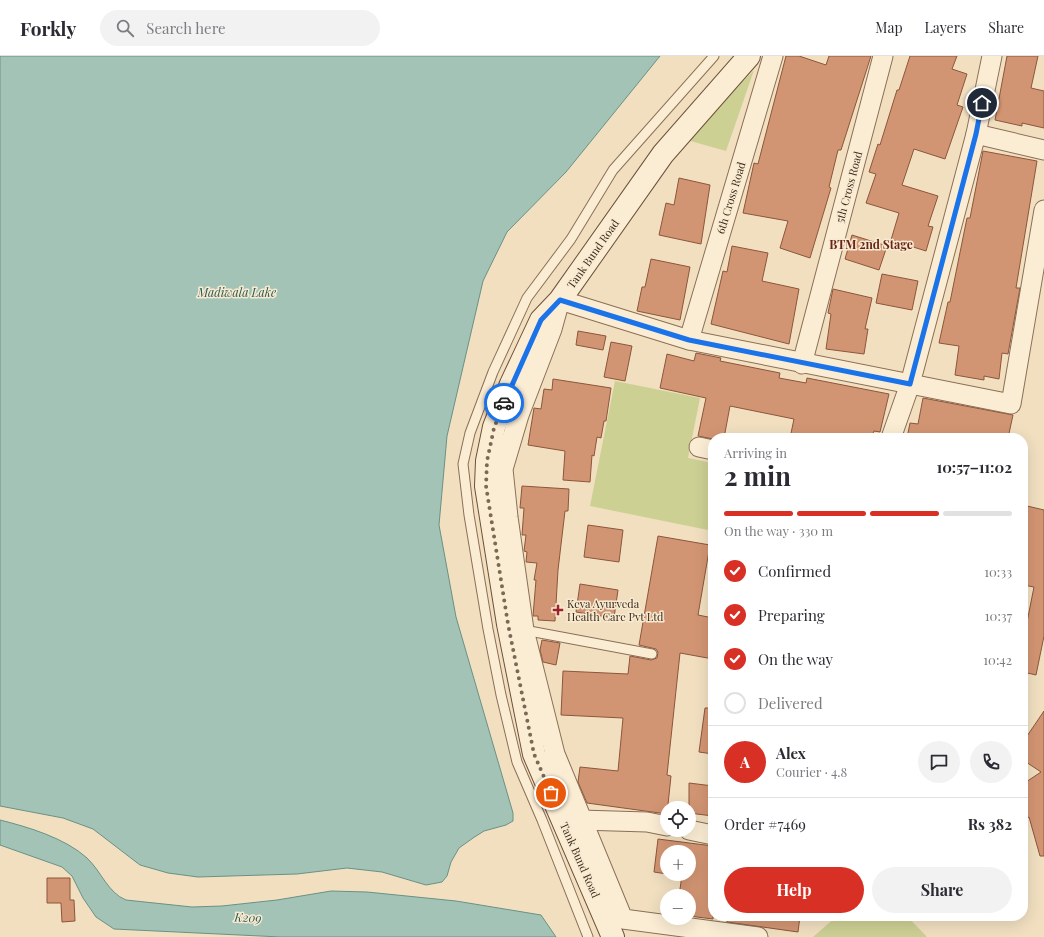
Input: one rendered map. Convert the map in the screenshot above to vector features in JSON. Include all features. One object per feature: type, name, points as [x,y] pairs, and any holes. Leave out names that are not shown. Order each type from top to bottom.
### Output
[{"type":"main road","name":"Tank Bund Road","points":[[613,937],[534,754],[508,624],[486,486],[487,461],[494,428],[541,320],[560,300],[664,154],[749,56]]},
{"type":"street","name":"6th Cross Road","points":[[689,340],[773,56]]},
{"type":"street","name":"5th Cross Road","points":[[802,364],[883,56]]},
{"type":"street","points":[[893,433],[910,384],[976,134],[992,56]]},
{"type":"street","points":[[976,134],[1044,150]]},
{"type":"street","points":[[758,937],[623,919],[580,820],[555,754],[524,630],[504,469],[519,415],[552,329],[560,300],[689,340],[802,364],[1011,404],[1039,273],[1044,210]]},
{"type":"street","points":[[580,820],[647,822],[660,825]]},
{"type":"street","points":[[696,831],[708,834]]},
{"type":"lane","points":[[588,937],[517,762],[501,695],[488,629],[469,515],[463,464],[470,433],[490,379],[527,298],[571,238],[612,170],[714,56]]},
{"type":"lane","points":[[524,630],[652,654]]},
{"type":"green space","points":[[754,70],[726,151],[687,140]]},
{"type":"green space","points":[[615,381],[700,398],[688,458],[708,462],[708,530],[590,506]]},
{"type":"green space","points":[[831,921],[912,921],[927,937],[813,937]]},
{"type":"water","name":"Madiwala Lake","points":[[0,56],[660,56],[566,172],[507,232],[483,281],[447,436],[439,525],[456,617],[513,813],[513,821],[506,825],[484,831],[459,848],[451,862],[447,876],[442,882],[426,885],[382,872],[347,868],[297,874],[198,877],[168,873],[140,865],[93,829],[63,818],[0,806]]},
{"type":"water","name":"K209","points":[[0,820],[46,834],[78,851],[92,863],[109,887],[120,897],[126,900],[192,907],[222,906],[277,900],[331,891],[367,892],[456,901],[541,915],[556,937],[281,937],[114,929],[96,917],[83,898],[72,876],[62,867],[0,845]]},
{"type":"building","points":[[786,56],[799,56],[826,65],[829,56],[871,56],[841,150],[838,150],[829,187],[831,188],[810,258],[780,248],[788,221],[743,213],[754,163],[758,164]]},
{"type":"building","points":[[910,56],[957,56],[952,69],[967,74],[957,105],[963,107],[945,159],[914,149],[902,185],[938,196],[928,226],[933,227],[926,251],[891,240],[899,213],[866,203],[876,174],[869,172],[878,144],[880,145],[897,90],[899,90]]},
{"type":"building","points":[[1007,56],[1038,56],[1031,88],[1044,91],[1044,128],[1022,123],[1022,126],[995,120]]},
{"type":"building","points":[[983,151],[1037,161],[1016,288],[1020,288],[1008,354],[1002,353],[999,379],[984,376],[984,380],[955,375],[959,346],[939,343],[948,302],[950,302],[967,218],[970,218]]},
{"type":"building","points":[[679,178],[710,185],[701,244],[659,235],[666,203],[674,205]]},
{"type":"building","points":[[852,235],[887,246],[879,270],[845,259]]},
{"type":"building","points":[[732,246],[768,253],[762,281],[799,289],[789,344],[711,324],[723,271],[727,272]]},
{"type":"building","points":[[651,259],[690,267],[680,320],[637,311],[642,287],[645,287]]},
{"type":"building","points":[[882,274],[918,281],[912,310],[876,303]]},
{"type":"building","points":[[833,289],[872,298],[865,329],[868,329],[864,354],[826,349],[831,314],[828,313]]},
{"type":"building","points":[[578,331],[606,336],[603,350],[576,345]]},
{"type":"building","points":[[611,342],[632,346],[625,381],[604,377]]},
{"type":"building","points":[[696,353],[721,358],[720,361],[780,373],[779,378],[806,383],[807,378],[889,394],[880,432],[791,433],[794,419],[730,406],[725,433],[708,433],[708,438],[698,436],[706,398],[660,388],[667,354],[694,361]]},
{"type":"building","points":[[553,379],[611,388],[606,421],[604,421],[601,438],[597,437],[594,456],[592,455],[590,482],[563,480],[565,451],[528,445],[534,408],[541,409],[544,389],[552,390]]},
{"type":"building","points":[[923,398],[1013,415],[1009,433],[908,433],[910,423],[918,424]]},
{"type":"building","points":[[522,486],[569,489],[568,511],[565,511],[558,570],[555,621],[538,620],[538,616],[533,616],[536,580],[534,580],[537,563],[526,562],[527,552],[524,551],[526,535],[522,535],[524,508],[520,508]]},
{"type":"building","points":[[1028,506],[1044,510],[1044,636],[1036,675],[1028,673],[1028,617],[1034,587],[1028,586]]},
{"type":"building","points":[[588,525],[623,530],[619,562],[584,557]]},
{"type":"building","points":[[658,536],[708,545],[708,557],[698,615],[708,617],[708,658],[680,653],[667,775],[671,776],[668,801],[660,801],[660,813],[587,803],[578,782],[580,767],[618,771],[623,718],[561,715],[563,671],[628,674],[630,656],[651,660],[657,658],[658,652],[656,649],[639,645]]},
{"type":"building","points":[[580,584],[618,590],[614,618],[576,612]]},
{"type":"building","points":[[542,640],[560,643],[556,665],[543,662],[540,650]]},
{"type":"building","points":[[705,708],[708,708],[708,753],[699,752]]},
{"type":"building","points":[[1044,711],[1044,856],[1040,856],[1029,817],[1028,818],[1028,781],[1041,772],[1028,763],[1028,735]]},
{"type":"building","points":[[689,783],[708,785],[708,815],[696,814],[696,801],[689,801]]},
{"type":"building","points":[[658,839],[708,845],[708,918],[696,917],[696,889],[680,889],[681,881],[696,881],[696,845],[660,845],[660,873],[654,872]]},
{"type":"building","points":[[47,878],[70,878],[70,900],[74,900],[75,921],[62,922],[61,903],[47,903]]},
{"type":"building","points":[[727,921],[799,921],[798,932]]},
{"type":"way so far","points":[[504,403],[494,428],[487,461],[486,486],[508,624],[534,754],[551,793]]},
{"type":"place","name":"Keva Ayurveda Health Care Pvt Ltd","points":[[558,610]]},
{"type":"district","name":"BTM 2nd Stage","points":[[871,245]]},
{"type":"route","points":[[504,403],[541,320],[560,300],[689,340],[802,364],[910,384],[976,134],[982,103]]}]
